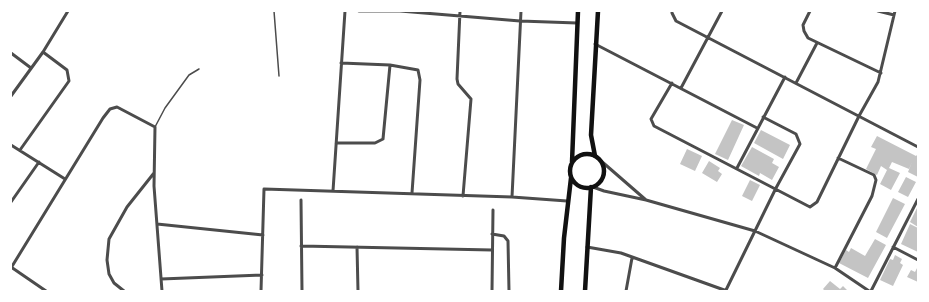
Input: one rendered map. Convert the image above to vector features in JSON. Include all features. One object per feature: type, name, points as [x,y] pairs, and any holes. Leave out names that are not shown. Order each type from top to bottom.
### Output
[{"type":"main road","points":[[561,291],[567,201],[572,162],[578,11]]},
{"type":"main road","points":[[595,156],[591,135],[598,11]]},
{"type":"main road","points":[[571,178],[579,186],[592,187],[597,184],[603,175],[603,164],[595,156],[582,154],[572,162]]},
{"type":"main road","points":[[584,291],[592,187]]},
{"type":"street","points":[[11,96],[43,52],[68,11]]},
{"type":"street","points":[[333,191],[345,11]]},
{"type":"street","points":[[359,11],[400,11],[520,21],[577,23]]},
{"type":"street","points":[[460,11],[457,79],[458,84],[471,99],[463,196]]},
{"type":"street","points":[[512,197],[521,11]]},
{"type":"street","points":[[672,11],[676,21],[918,146]]},
{"type":"street","points":[[681,88],[722,11]]},
{"type":"street","points":[[810,11],[803,26],[808,38],[881,73]]},
{"type":"street","points":[[878,11],[894,15]]},
{"type":"street","points":[[672,83],[651,119],[656,128],[776,188],[810,207],[817,202],[859,116],[874,91],[881,73],[896,11]]},
{"type":"street","points":[[796,83],[817,43]]},
{"type":"street","points":[[596,44],[757,128]]},
{"type":"street","points":[[20,150],[69,81],[68,70],[43,52]]},
{"type":"street","points":[[11,53],[31,68]]},
{"type":"street","points":[[341,63],[415,68],[420,74],[412,194]]},
{"type":"street","points":[[336,143],[376,143],[383,139],[390,66]]},
{"type":"street","points":[[737,168],[784,77]]},
{"type":"street","points":[[46,291],[11,267],[103,118],[113,107],[122,108],[155,127],[154,173],[162,291]]},
{"type":"street","points":[[587,248],[621,253],[727,291],[776,188],[800,144],[796,134],[763,118]]},
{"type":"street","points":[[11,144],[65,179]]},
{"type":"street","points":[[835,268],[872,196],[876,180],[874,175],[838,158]]},
{"type":"street","points":[[600,160],[646,200]]},
{"type":"street","points":[[11,202],[39,162]]},
{"type":"street","points":[[124,291],[114,283],[109,274],[107,260],[109,239],[127,207],[154,173]]},
{"type":"street","points":[[592,187],[623,196],[646,200],[755,231],[835,268],[870,291],[918,199]]},
{"type":"street","points":[[261,291],[264,189],[512,197],[567,201]]},
{"type":"street","points":[[301,200],[302,291]]},
{"type":"street","points":[[492,291],[493,210]]},
{"type":"street","points":[[157,224],[263,235]]},
{"type":"street","points":[[492,234],[504,236],[508,241],[509,291]]},
{"type":"street","points":[[301,246],[492,250]]},
{"type":"street","points":[[893,247],[918,260]]},
{"type":"street","points":[[357,248],[358,291]]},
{"type":"street","points":[[626,291],[632,258]]},
{"type":"street","points":[[161,278],[262,275]]},
{"type":"lane","points":[[274,11],[279,76]]},
{"type":"lane","points":[[155,127],[165,108],[188,75],[199,69]]},
{"type":"building","points":[[732,120],[744,125],[728,160],[715,154]]},
{"type":"building","points":[[761,130],[790,145],[783,159],[754,143]]},
{"type":"building","points":[[877,136],[916,156],[918,154],[918,177],[908,172],[912,162],[909,169],[892,162],[889,168],[900,173],[891,190],[880,184],[887,170],[881,166],[877,175],[866,169],[876,149],[871,147]]},
{"type":"building","points":[[752,147],[774,159],[772,163],[779,167],[772,180],[760,173],[759,176],[741,166]]},
{"type":"building","points":[[687,149],[702,156],[695,171],[680,164]]},
{"type":"building","points":[[709,161],[720,168],[718,171],[722,174],[717,182],[702,173]]},
{"type":"building","points":[[906,177],[916,182],[908,197],[898,192]]},
{"type":"building","points":[[750,180],[760,185],[752,201],[742,196]]},
{"type":"building","points":[[893,198],[905,204],[887,238],[876,232]]},
{"type":"building","points":[[918,206],[918,227],[910,222]]},
{"type":"building","points":[[910,224],[918,228],[918,252],[901,244]]},
{"type":"building","points":[[875,239],[886,245],[868,278],[839,263],[846,250],[849,252],[851,248],[865,256]]},
{"type":"building","points":[[895,255],[902,259],[900,263],[903,265],[893,286],[880,280],[890,259],[893,260]]},
{"type":"building","points":[[918,266],[918,282],[907,277],[911,270],[915,272]]},
{"type":"building","points":[[830,281],[840,289],[843,286],[848,291],[825,291],[823,289]]}]
